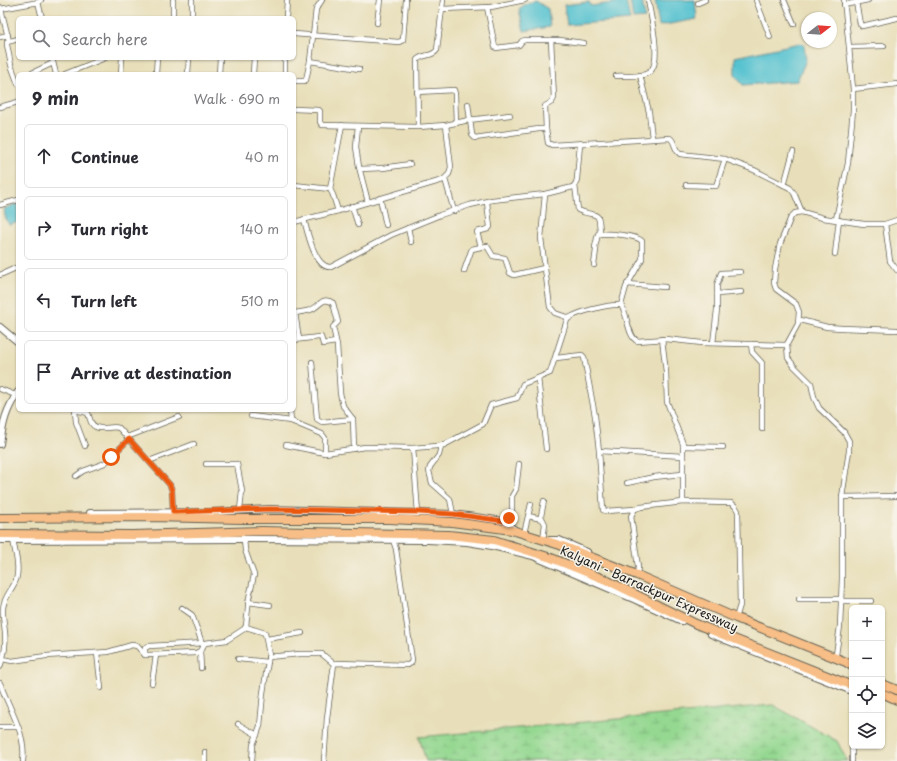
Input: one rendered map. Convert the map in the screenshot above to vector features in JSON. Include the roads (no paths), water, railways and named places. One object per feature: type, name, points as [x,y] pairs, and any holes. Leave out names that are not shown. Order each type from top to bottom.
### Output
[{"type":"highway","name":"Kalyani - Barrackpur Expressway","points":[[0,517],[389,519],[452,522],[520,532],[638,574],[849,664]]},
{"type":"highway","name":"Kalyani - Barrackpur Expressway","points":[[0,534],[134,535],[262,531],[449,535],[494,540],[551,558],[606,580],[734,642],[849,684]]},
{"type":"highway","points":[[885,685],[897,690]]},
{"type":"highway","points":[[885,694],[897,700]]},
{"type":"street","points":[[173,0],[173,16]]},
{"type":"street","points":[[192,0],[192,16]]},
{"type":"street","points":[[286,16],[287,0]]},
{"type":"street","points":[[296,81],[306,81],[310,61],[316,9],[322,0]]},
{"type":"street","points":[[377,23],[380,0]]},
{"type":"street","points":[[296,34],[399,42],[403,40],[406,0]]},
{"type":"street","points":[[418,127],[417,60],[420,57],[436,52],[443,0]]},
{"type":"street","points":[[442,9],[487,7],[525,0]]},
{"type":"street","points":[[616,76],[640,75],[650,71],[656,52],[656,42],[648,0]]},
{"type":"street","points":[[698,3],[705,0]]},
{"type":"street","points":[[756,0],[770,37]]},
{"type":"street","points":[[784,0],[794,24]]},
{"type":"street","points":[[835,254],[837,219],[849,156],[853,110],[853,89],[844,2],[868,0]]},
{"type":"street","points":[[9,41],[0,8],[39,1],[42,16]]},
{"type":"street","points":[[856,2],[861,26],[897,18]]},
{"type":"street","points":[[487,7],[496,48],[518,45],[523,40],[551,40],[584,43]]},
{"type":"street","points":[[0,37],[8,35]]},
{"type":"street","points":[[16,39],[7,42],[6,45],[16,79]]},
{"type":"street","points":[[551,40],[554,98],[552,102],[545,106],[546,129],[549,145],[671,138],[680,154],[725,159],[754,170],[790,188],[794,193],[802,212]]},
{"type":"street","points":[[849,47],[884,46]]},
{"type":"street","points":[[70,72],[100,60]]},
{"type":"street","points":[[121,72],[122,60]]},
{"type":"street","points":[[156,72],[157,60]]},
{"type":"street","points":[[188,72],[189,60]]},
{"type":"street","points":[[219,72],[220,60]]},
{"type":"street","points":[[253,72],[254,60]]},
{"type":"street","points":[[285,60],[285,72]]},
{"type":"street","points":[[34,72],[53,61],[56,72]]},
{"type":"street","points":[[310,61],[359,69]]},
{"type":"street","points":[[640,75],[649,112],[652,138]]},
{"type":"street","points":[[853,89],[897,84]]},
{"type":"street","points":[[417,92],[454,90],[456,123]]},
{"type":"street","points":[[0,107],[16,103]]},
{"type":"street","points":[[468,104],[472,135],[475,138],[546,129]]},
{"type":"street","points":[[296,109],[319,110],[321,124],[358,126],[418,127],[446,125],[469,120],[510,115]]},
{"type":"street","points":[[338,210],[330,190],[342,125]]},
{"type":"street","points":[[296,221],[441,182],[449,174],[451,167],[446,125]]},
{"type":"street","points":[[358,126],[355,144],[368,202]]},
{"type":"street","points":[[580,144],[578,174],[575,185],[578,210],[597,215],[599,218],[600,233],[597,235],[594,265]]},
{"type":"street","points":[[784,185],[794,152]]},
{"type":"street","points":[[686,185],[716,186],[725,159]]},
{"type":"street","points":[[360,169],[383,168],[410,164]]},
{"type":"street","points":[[445,179],[454,211]]},
{"type":"street","points":[[296,185],[330,190]]},
{"type":"street","points":[[304,219],[314,254],[329,268],[385,238],[454,211],[502,199],[546,194],[575,185]]},
{"type":"street","points":[[546,194],[541,233],[544,268],[550,307],[556,314],[569,318],[588,311],[622,305]]},
{"type":"street","points":[[380,198],[386,225]]},
{"type":"street","points":[[0,206],[16,201]]},
{"type":"street","points":[[481,247],[477,232],[487,230],[490,227],[487,202]]},
{"type":"street","points":[[352,206],[358,225]]},
{"type":"street","points":[[836,655],[841,600],[842,497],[849,451],[848,438],[816,404],[811,383],[790,361],[787,355],[786,345],[800,320],[800,312],[797,306],[776,289],[774,278],[778,251],[786,228],[792,215],[797,212],[864,224],[885,224],[897,220]]},
{"type":"street","points":[[885,224],[890,261],[897,270]]},
{"type":"street","points":[[408,228],[412,242]]},
{"type":"street","points":[[600,233],[640,238],[642,241],[642,259],[628,284],[622,305],[631,335],[634,340],[640,341],[662,339],[713,343],[786,345]]},
{"type":"street","points":[[464,272],[470,251],[472,249],[488,246],[492,256],[504,258],[510,273],[514,275],[544,268]]},
{"type":"street","points":[[0,275],[16,268]]},
{"type":"street","points":[[713,343],[717,310],[717,282],[721,274],[740,272]]},
{"type":"street","points":[[628,284],[665,287]]},
{"type":"street","points":[[717,294],[741,292]]},
{"type":"street","points":[[296,313],[312,310],[321,302],[332,301],[338,322],[333,327],[336,342],[340,393],[343,406],[353,419],[354,448]]},
{"type":"street","points":[[286,445],[325,453],[371,446],[413,448],[440,446],[483,424],[491,405],[517,398],[523,384],[550,373],[569,318]]},
{"type":"street","points":[[800,320],[842,328],[897,330]]},
{"type":"street","points":[[0,327],[16,337]]},
{"type":"street","points":[[297,340],[321,337],[323,344],[336,342]]},
{"type":"street","points":[[662,339],[666,372],[666,402],[682,439],[683,446],[682,502]]},
{"type":"street","points":[[751,344],[752,352],[762,363],[762,428]]},
{"type":"street","points":[[556,358],[584,356],[595,416],[603,510],[635,509],[641,506],[682,502],[731,503],[737,508],[740,602],[736,617],[849,661]]},
{"type":"street","points":[[312,362],[317,419],[322,422],[353,419]]},
{"type":"street","points":[[538,378],[546,449]]},
{"type":"street","points":[[0,389],[16,395]]},
{"type":"street","points":[[0,444],[7,410],[16,396]]},
{"type":"street","points":[[75,412],[76,422],[85,446]]},
{"type":"street","points":[[84,412],[88,413],[92,424],[97,428],[117,427],[149,461],[170,485],[172,491],[173,512]]},
{"type":"street","points":[[90,416],[93,412]]},
{"type":"street","points":[[290,412],[291,421]]},
{"type":"street","points":[[251,416],[291,421],[322,434],[325,438],[325,453]]},
{"type":"street","points":[[76,476],[83,471],[105,463],[128,438],[179,417]]},
{"type":"street","points":[[149,461],[194,444]]},
{"type":"street","points":[[440,446],[439,455],[430,467],[429,471],[432,482],[450,499],[453,514]]},
{"type":"street","points":[[683,446],[723,447]]},
{"type":"street","points":[[413,448],[418,512]]},
{"type":"street","points":[[599,451],[682,456]]},
{"type":"street","points":[[206,464],[238,464],[242,491],[240,510]]},
{"type":"street","points":[[504,521],[512,515],[512,496],[516,489],[519,464]]},
{"type":"street","points":[[627,483],[682,474]]},
{"type":"street","points":[[842,497],[897,496]]},
{"type":"street","points":[[543,540],[545,524],[542,519],[544,501]]},
{"type":"street","points":[[0,517],[240,510],[418,512],[453,514],[504,521],[520,532],[528,516],[530,504]]},
{"type":"street","points":[[635,509],[632,512],[631,520],[638,574]]},
{"type":"street","points":[[528,516],[542,519]]},
{"type":"street","points":[[145,655],[145,648],[149,646],[203,643],[230,639],[246,627],[248,602],[254,574],[245,550],[244,539]]},
{"type":"street","points":[[0,540],[393,540],[467,542],[492,546],[533,556],[690,625],[849,690]]},
{"type":"street","points":[[0,667],[5,646],[2,606],[17,576],[17,561],[13,540]]},
{"type":"street","points":[[238,659],[268,660],[300,654],[322,654],[334,664],[408,665],[411,663],[412,660],[396,549],[393,540]]},
{"type":"street","points":[[800,599],[871,601]]},
{"type":"street","points":[[248,602],[270,605]]},
{"type":"street","points":[[182,608],[192,615],[203,643],[200,651],[201,668]]},
{"type":"street","points":[[246,627],[263,631],[266,634],[268,660],[260,726],[253,745],[252,761]]},
{"type":"street","points":[[267,639],[302,632]]},
{"type":"street","points":[[3,659],[12,661],[46,656],[108,652],[132,645],[137,646],[145,655],[196,653],[200,651]]},
{"type":"street","points":[[97,653],[101,688]]},
{"type":"street","points":[[152,684],[156,655]]},
{"type":"street","points":[[324,761],[327,718],[334,664]]},
{"type":"street","points":[[0,683],[18,727],[23,747],[23,761]]},
{"type":"street","points":[[238,724],[257,735]]},
{"type":"street","points":[[0,727],[18,727]]},
{"type":"street","points":[[852,749],[852,761]]},
{"type":"street","points":[[205,752],[205,761]]},
{"type":"water","points":[[630,0],[642,0],[645,18],[633,19]]},
{"type":"water","points":[[655,0],[695,0],[697,19],[659,26]]},
{"type":"water","points":[[536,1],[548,9],[550,27],[524,31],[519,9],[525,4]]},
{"type":"water","points":[[626,1],[630,20],[567,25],[564,5],[589,2],[591,6]]},
{"type":"water","points":[[800,43],[801,48],[804,48],[806,60],[797,81],[743,85],[735,75],[735,57]]},
{"type":"water","points":[[16,204],[16,223],[9,225],[4,209]]}]
